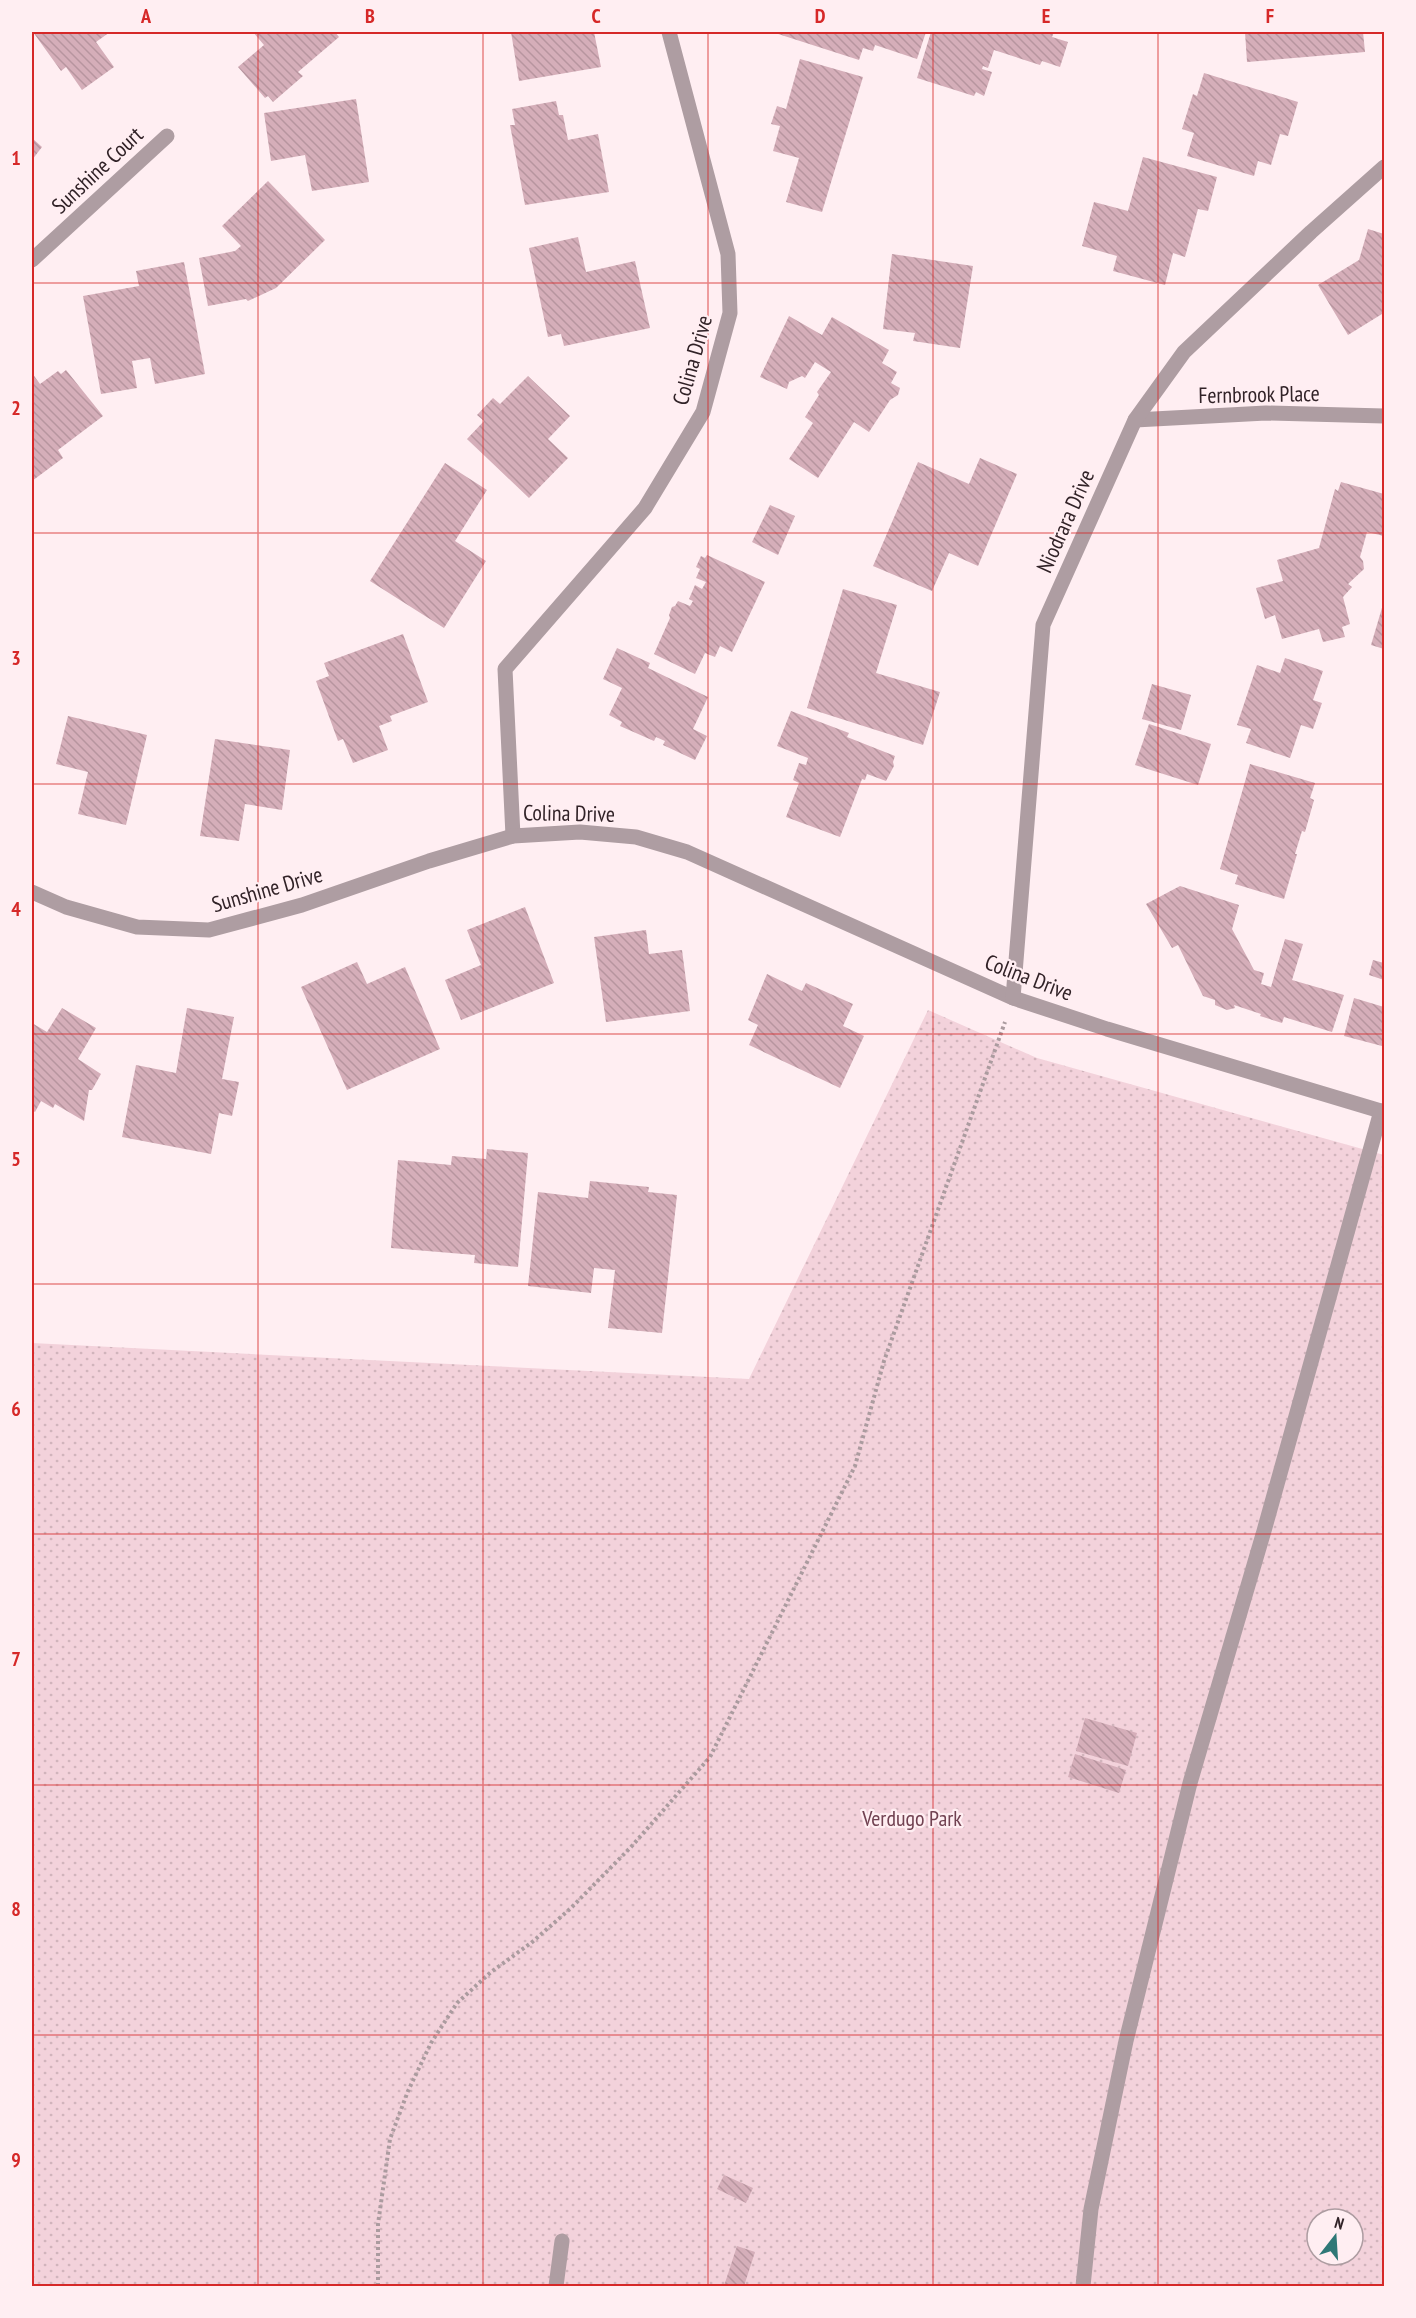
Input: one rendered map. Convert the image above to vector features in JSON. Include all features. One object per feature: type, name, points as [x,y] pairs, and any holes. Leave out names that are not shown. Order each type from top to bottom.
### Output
[{"type":"street","name":"Colina Drive","points":[[669,32],[728,254],[730,313],[704,412],[645,508],[505,669],[513,836],[580,832],[636,837],[687,852],[1013,998],[1107,1029],[1383,1112]]},
{"type":"street","name":"Sunshine Court","points":[[32,260],[167,136]]},
{"type":"street","name":"Niodrara Drive","points":[[1013,998],[1043,625],[1135,420],[1184,352],[1311,232],[1384,167]]},
{"type":"street","name":"Fernbrook Place","points":[[1135,420],[1266,413],[1384,416]]},
{"type":"street","name":"Sunshine Drive","points":[[32,892],[66,907],[137,927],[209,930],[302,905],[513,836]]},
{"type":"street","points":[[1083,2286],[1090,2209],[1126,2041],[1190,1783],[1383,1112]]},
{"type":"street","points":[[556,2286],[562,2241]]},
{"type":"path","points":[[378,2286],[378,2224],[390,2139],[408,2091],[431,2043],[457,2003],[491,1972],[531,1943],[570,1910],[631,1847],[710,1757],[855,1466],[884,1361],[1013,998]]},
{"type":"green space","name":"Verdugo Park","points":[[928,1010],[1037,1058],[1384,1155],[1384,2286],[32,2286],[32,1343],[749,1379]]},
{"type":"building","points":[[33,32],[110,32],[96,42],[114,67],[82,90],[66,67],[61,71]]},
{"type":"building","points":[[253,32],[335,32],[339,37],[298,72],[303,76],[273,102],[268,96],[265,98],[238,67],[264,45]]},
{"type":"building","points":[[511,32],[594,32],[601,67],[519,81]]},
{"type":"building","points":[[772,32],[926,32],[917,59],[875,45],[873,51],[863,48],[859,60]]},
{"type":"building","points":[[931,32],[1054,32],[1052,37],[1068,42],[1060,67],[1042,61],[1040,65],[994,50],[988,68],[983,66],[982,69],[992,72],[984,96],[976,92],[974,96],[917,78]]},
{"type":"building","points":[[1245,32],[1363,32],[1365,52],[1247,62]]},
{"type":"building","points":[[800,59],[863,77],[822,212],[786,202],[799,158],[773,151],[780,126],[771,124],[777,106],[786,109]]},
{"type":"building","points":[[1204,73],[1298,102],[1288,136],[1280,134],[1271,165],[1258,161],[1254,176],[1187,156],[1194,133],[1182,129],[1193,94],[1197,96]]},
{"type":"building","points":[[356,99],[369,182],[312,191],[305,155],[271,161],[264,113]]},
{"type":"building","points":[[556,101],[559,115],[563,115],[568,140],[598,134],[609,192],[525,205],[510,125],[515,125],[512,109]]},
{"type":"building","points":[[32,138],[42,147],[32,160]]},
{"type":"building","points":[[1143,157],[1217,177],[1208,211],[1198,209],[1185,257],[1173,253],[1165,285],[1113,271],[1117,256],[1082,246],[1094,202],[1128,211]]},
{"type":"building","points":[[268,181],[325,240],[276,288],[248,301],[246,299],[208,306],[199,258],[235,251],[241,246],[222,226]]},
{"type":"building","points":[[1368,229],[1384,234],[1384,314],[1348,335],[1318,285],[1359,260]]},
{"type":"building","points":[[578,237],[586,272],[635,261],[650,328],[564,346],[561,334],[548,337],[529,248]]},
{"type":"building","points":[[892,254],[973,266],[960,348],[913,341],[915,333],[883,329]]},
{"type":"building","points":[[184,262],[205,374],[155,384],[150,358],[132,361],[137,388],[101,394],[83,296],[139,286],[136,271]]},
{"type":"building","points":[[789,316],[822,335],[832,317],[889,350],[882,363],[897,372],[891,383],[900,388],[898,395],[890,400],[869,432],[854,422],[818,478],[789,459],[813,423],[805,417],[819,395],[817,392],[831,372],[815,362],[805,378],[802,376],[789,382],[787,389],[760,377]]},
{"type":"building","points":[[66,370],[103,416],[58,450],[63,458],[32,481],[32,373],[40,384],[58,371],[61,374]]},
{"type":"building","points":[[528,376],[570,416],[548,439],[568,458],[529,498],[467,439],[484,421],[477,415],[493,398],[500,404]]},
{"type":"building","points":[[980,458],[1017,474],[978,566],[949,553],[932,591],[873,566],[918,462],[969,484]]},
{"type":"building","points":[[445,463],[487,490],[455,541],[486,561],[444,628],[370,581]]},
{"type":"building","points":[[1341,482],[1384,494],[1384,536],[1367,532],[1360,557],[1364,569],[1348,584],[1352,587],[1343,597],[1350,624],[1342,627],[1345,637],[1323,642],[1319,629],[1282,639],[1275,615],[1265,619],[1256,588],[1283,581],[1277,560],[1319,548],[1335,489],[1338,491]]},
{"type":"building","points":[[770,505],[795,516],[778,555],[752,542]]},
{"type":"building","points":[[707,555],[765,582],[732,652],[720,646],[715,657],[705,653],[695,674],[654,654],[670,618],[672,607],[678,601],[690,606],[693,601],[689,599],[695,585],[702,589],[706,582],[696,578],[700,569],[696,567],[701,556],[705,558]]},
{"type":"building","points":[[843,589],[897,605],[876,673],[940,692],[923,745],[807,708]]},
{"type":"building","points":[[1384,601],[1384,649],[1371,645]]},
{"type":"building","points":[[403,634],[428,702],[390,716],[392,721],[379,726],[388,750],[353,763],[343,739],[338,741],[316,681],[329,676],[324,663]]},
{"type":"building","points":[[617,648],[650,663],[648,668],[708,697],[693,729],[707,736],[695,760],[663,745],[665,741],[656,737],[654,741],[620,726],[622,722],[609,715],[622,688],[603,679]]},
{"type":"building","points":[[1285,658],[1323,671],[1313,700],[1322,703],[1313,729],[1301,725],[1290,758],[1246,743],[1251,729],[1237,725],[1257,665],[1280,673]]},
{"type":"building","points":[[1152,684],[1191,695],[1181,730],[1142,719]]},
{"type":"building","points":[[791,711],[849,733],[847,737],[895,756],[894,766],[886,781],[867,774],[865,780],[862,779],[840,837],[786,817],[799,783],[793,780],[799,763],[806,765],[808,758],[777,746]]},
{"type":"building","points":[[68,716],[147,735],[126,825],[78,814],[88,772],[56,764]]},
{"type":"building","points":[[1149,724],[1211,744],[1198,785],[1135,765]]},
{"type":"building","points":[[215,739],[290,750],[282,810],[245,804],[239,841],[200,836]]},
{"type":"building","points":[[1250,764],[1315,783],[1310,798],[1314,800],[1305,832],[1302,831],[1295,854],[1297,854],[1284,899],[1235,884],[1238,875],[1220,869]]},
{"type":"building","points":[[1180,886],[1239,905],[1232,929],[1254,970],[1264,973],[1261,984],[1271,987],[1285,939],[1303,944],[1292,980],[1344,995],[1332,1032],[1284,1017],[1282,1023],[1234,1005],[1235,1008],[1227,1010],[1215,1005],[1215,1000],[1203,996],[1178,945],[1172,948],[1146,904]]},
{"type":"building","points":[[525,907],[554,983],[461,1020],[445,980],[481,965],[467,930]]},
{"type":"building","points":[[646,930],[649,954],[682,950],[690,1011],[606,1022],[594,937]]},
{"type":"building","points":[[1373,960],[1384,963],[1384,980],[1369,975]]},
{"type":"building","points":[[357,962],[367,984],[405,967],[440,1049],[347,1090],[301,987]]},
{"type":"building","points":[[767,974],[802,991],[806,983],[853,1004],[843,1026],[864,1036],[840,1088],[749,1045],[758,1025],[748,1020]]},
{"type":"building","points":[[1354,998],[1384,1007],[1382,1046],[1344,1036]]},
{"type":"building","points":[[62,1008],[96,1028],[78,1059],[101,1074],[92,1090],[89,1090],[84,1121],[55,1104],[53,1108],[41,1101],[35,1112],[32,1110],[32,1023],[47,1032]]},
{"type":"building","points":[[187,1008],[234,1017],[222,1079],[239,1082],[232,1116],[219,1113],[211,1154],[122,1137],[136,1065],[176,1073]]},
{"type":"building","points":[[487,1149],[528,1153],[518,1267],[474,1263],[475,1255],[391,1248],[398,1160],[451,1165],[452,1156],[486,1159]]},
{"type":"building","points":[[590,1181],[649,1187],[648,1192],[677,1195],[662,1333],[608,1328],[615,1270],[594,1268],[591,1293],[528,1286],[538,1192],[588,1198]]},
{"type":"building","points":[[1085,1718],[1137,1733],[1128,1766],[1076,1751]]},
{"type":"building","points":[[1075,1754],[1126,1770],[1119,1793],[1068,1777]]},
{"type":"building","points":[[724,2175],[753,2188],[746,2203],[717,2189]]},
{"type":"building","points":[[737,2246],[755,2252],[744,2286],[724,2286]]}]
